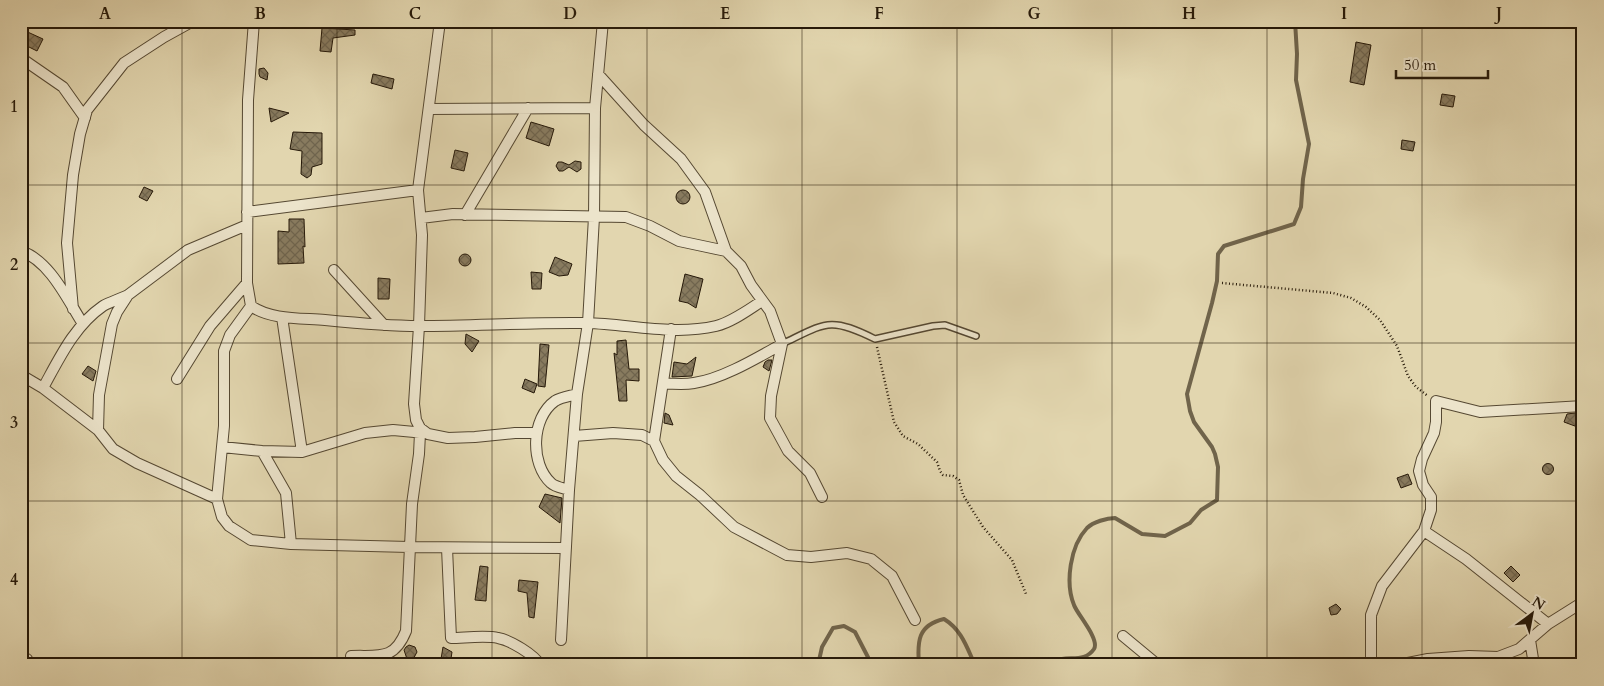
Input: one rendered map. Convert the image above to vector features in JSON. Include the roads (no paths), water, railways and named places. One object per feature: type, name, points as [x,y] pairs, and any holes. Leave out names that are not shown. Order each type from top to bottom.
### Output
[{"type":"street","points":[[73,308],[67,243],[73,175],[87,110],[124,63],[193,21]]},
{"type":"street","points":[[254,21],[248,100],[247,225],[248,283],[251,306],[230,335],[224,351],[222,447],[218,499],[222,517],[229,526],[251,540],[292,544],[409,548],[566,548]]},
{"type":"street","points":[[424,433],[416,420],[414,404],[422,235],[418,190],[440,21]]},
{"type":"street","points":[[561,640],[569,490],[577,394],[588,323],[594,218],[595,108],[603,21]]},
{"type":"street","points":[[21,58],[63,87],[85,118]]},
{"type":"street","points":[[598,74],[644,125],[681,159],[704,192],[726,251],[741,266],[751,285],[770,311],[782,344],[771,396],[770,418],[788,451],[810,473],[822,497]]},
{"type":"street","points":[[465,215],[528,108]]},
{"type":"street","points":[[429,109],[595,108]]},
{"type":"street","points":[[247,212],[418,190]]},
{"type":"street","points":[[421,218],[453,214],[594,218],[626,217],[678,240],[706,248],[726,251]]},
{"type":"street","points":[[42,388],[70,339],[83,324],[104,306],[128,296],[188,250],[247,225]]},
{"type":"street","points":[[21,251],[30,254],[43,263],[83,324]]},
{"type":"street","points":[[334,270],[384,325]]},
{"type":"street","points":[[177,378],[210,326],[248,283]]},
{"type":"street","points":[[98,430],[99,395],[112,324],[117,312],[128,296]]},
{"type":"street","points":[[251,306],[260,312],[282,317],[384,325],[588,323],[672,329],[716,326],[762,301]]},
{"type":"street","points":[[282,317],[302,452]]},
{"type":"street","points":[[672,329],[654,441],[663,460],[676,476],[700,495],[734,527],[788,554],[811,558],[847,554],[871,559],[892,576],[915,620]]},
{"type":"street","points":[[663,383],[683,385],[696,383],[731,371],[782,344]]},
{"type":"street","points":[[21,375],[42,388],[98,430],[113,449],[138,463],[218,499]]},
{"type":"street","points":[[569,490],[552,484],[542,472],[536,456],[536,433],[544,414],[554,402],[577,394]]},
{"type":"street","points":[[1371,665],[1371,615],[1382,586],[1424,531],[1432,510],[1431,497],[1423,485],[1419,472],[1422,459],[1434,433],[1436,401],[1480,412],[1583,406]]},
{"type":"street","points":[[222,447],[262,452],[302,452],[366,433],[393,430],[448,438],[536,433]]},
{"type":"street","points":[[351,656],[382,655],[394,652],[401,644],[406,631],[412,504],[424,433]]},
{"type":"street","points":[[574,436],[613,433],[642,434],[654,441]]},
{"type":"street","points":[[262,452],[286,492],[292,544]]},
{"type":"street","points":[[1424,531],[1466,559],[1548,624]]},
{"type":"street","points":[[447,548],[451,638],[498,638],[537,659],[540,665]]},
{"type":"street","points":[[1398,665],[1428,659],[1453,657],[1498,657],[1519,649],[1548,624],[1583,602]]},
{"type":"street","points":[[1123,636],[1158,665]]},
{"type":"street","points":[[1530,640],[1534,665]]},
{"type":"lane","points":[[782,344],[821,325],[834,324],[852,327],[875,339],[945,325],[976,336]]},
{"type":"waterway","points":[[1048,665],[1058,660],[1083,657],[1094,649],[1094,639],[1074,605],[1070,586],[1073,554],[1087,528],[1100,521],[1115,518],[1142,534],[1165,536],[1190,523],[1201,510],[1217,500],[1218,467],[1215,454],[1194,422],[1187,394],[1217,281],[1218,254],[1224,246],[1294,224],[1301,207],[1303,179],[1309,144],[1296,80],[1295,21]]},
{"type":"waterway","points":[[919,665],[918,649],[921,635],[929,625],[944,619],[960,634],[975,665]]},
{"type":"waterway","points":[[818,665],[822,647],[833,628],[844,626],[855,632],[872,665]]}]
